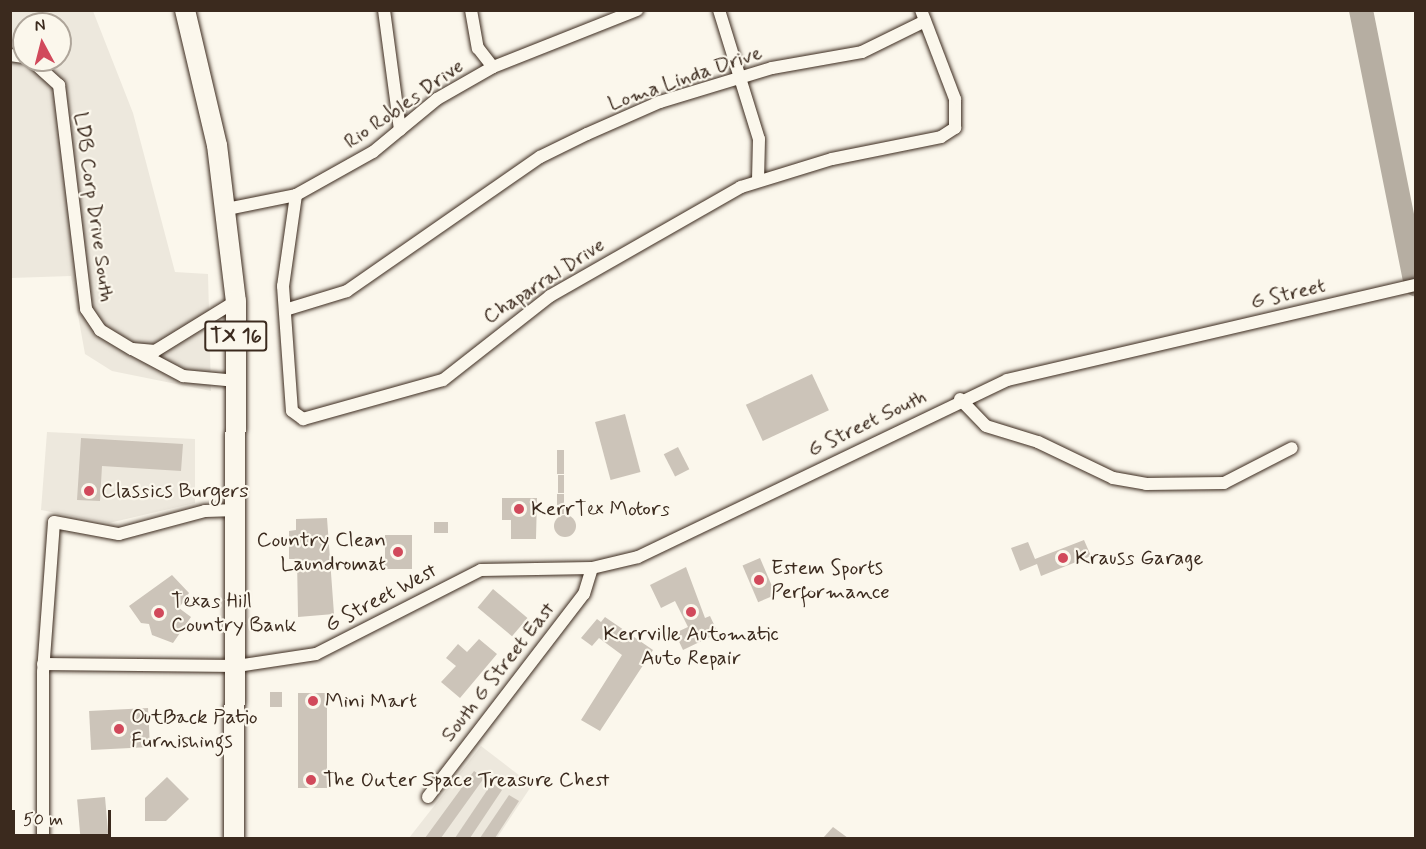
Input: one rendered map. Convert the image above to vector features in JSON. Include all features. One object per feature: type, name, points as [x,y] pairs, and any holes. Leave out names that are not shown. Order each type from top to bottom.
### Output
[{"type":"main road","name":"TX 16","points":[[185,10],[227,209],[236,301],[237,666],[234,838]]},
{"type":"street","points":[[384,10],[400,130]]},
{"type":"street","points":[[471,10],[478,48],[493,67]]},
{"type":"street","name":"Rio Robles Drive","points":[[227,209],[296,195],[356,163],[437,99],[493,67],[637,10]]},
{"type":"street","points":[[719,10],[759,139],[758,181]]},
{"type":"street","name":"Loma Linda Drive","points":[[285,310],[347,291],[559,148],[643,109],[740,78],[862,52],[923,16]]},
{"type":"street","name":"Chaparral Drive","points":[[296,195],[285,263],[285,310],[296,417],[310,418],[427,388],[550,296],[718,198],[758,181],[941,137],[957,125],[955,99],[923,16]]},
{"type":"street","name":"LDB Corp Drive South","points":[[44,72],[58,85],[86,309],[100,330],[183,376],[237,381]]},
{"type":"street","name":"G Street","points":[[1169,340],[1416,285]]},
{"type":"street","points":[[132,349],[155,351],[236,301]]},
{"type":"street","name":"G Street South","points":[[592,568],[638,557],[960,399],[1026,374],[1169,340]]},
{"type":"street","points":[[960,399],[986,426],[1038,442],[1113,478],[1146,484],[1224,483],[1292,448]]},
{"type":"street","points":[[43,838],[43,664],[54,522],[119,534],[205,511],[237,510]]},
{"type":"street","name":"G Street West","points":[[43,664],[237,666],[316,654],[481,570],[592,568]]},
{"type":"street","name":"South G Street East","points":[[428,797],[584,594],[592,568]]},
{"type":"shaded area","points":[[10,11],[93,11],[133,113],[175,272],[208,274],[211,391],[112,371],[85,354],[71,276],[11,278]]},
{"type":"shaded area","points":[[47,432],[195,439],[195,503],[109,523],[41,510]]},
{"type":"shaded area","points":[[481,746],[532,785],[497,838],[409,838]]},
{"type":"building","points":[[812,374],[829,410],[763,441],[746,405]]},
{"type":"building","points":[[625,414],[641,472],[611,480],[595,422]]},
{"type":"building","points":[[81,438],[183,444],[181,471],[102,466],[100,501],[77,500]]},
{"type":"building","points":[[678,447],[689,469],[675,477],[664,454]]},
{"type":"building","points":[[557,450],[564,450],[564,474],[557,474]]},
{"type":"building","points":[[558,475],[564,475],[564,493],[558,493]]},
{"type":"building","points":[[557,494],[564,494],[564,514],[557,514]]},
{"type":"building","name":"KerrTex Motors","points":[[502,498],[537,498],[536,539],[511,539],[511,520],[502,520]]},
{"type":"building","points":[[565,515],[573,518],[576,526],[573,534],[565,537],[557,534],[554,526],[557,518]]},
{"type":"building","points":[[327,518],[334,614],[298,617],[297,559],[289,559],[289,531],[296,530],[296,519]]},
{"type":"building","points":[[434,522],[448,522],[448,533],[434,533]]},
{"type":"building","name":"Country Clean Laundromat","points":[[385,535],[412,535],[412,569],[385,569]]},
{"type":"building","name":"Krauss Garage","points":[[1084,540],[1091,556],[1041,576],[1037,564],[1020,571],[1011,548],[1028,542],[1035,559]]},
{"type":"building","name":"Estem Sports Performance","points":[[760,558],[776,595],[758,602],[743,565]]},
{"type":"building","name":"Kerrville Automatic Auto Repair","points":[[686,567],[705,618],[710,616],[718,633],[683,650],[675,633],[688,627],[675,601],[661,608],[650,585]]},
{"type":"building","name":"Texas Hill Country Bank","points":[[172,575],[189,593],[179,608],[191,617],[173,643],[152,635],[149,624],[141,623],[129,606]]},
{"type":"building","points":[[493,589],[527,618],[512,636],[478,607]]},
{"type":"building","points":[[605,617],[653,650],[600,731],[581,720],[622,655],[599,638],[592,646],[581,638],[597,619],[601,622]]},
{"type":"building","points":[[479,639],[497,654],[460,698],[441,682],[456,666],[446,658],[458,644],[467,652]]},
{"type":"building","points":[[270,692],[282,692],[282,707],[270,707]]},
{"type":"building","points":[[298,693],[327,693],[327,788],[298,788]]},
{"type":"building","name":"OutBack Patio Furnishings","points":[[148,708],[150,747],[91,750],[89,711]]},
{"type":"building","points":[[474,771],[484,778],[441,838],[425,838]]},
{"type":"building","points":[[167,777],[189,799],[166,821],[145,821],[145,798]]},
{"type":"building","points":[[492,783],[502,790],[470,838],[455,838]]},
{"type":"building","points":[[509,795],[519,801],[495,838],[480,838]]},
{"type":"building","points":[[105,797],[108,834],[80,836],[77,799]]},
{"type":"building","points":[[833,827],[848,838],[823,838]]},
{"type":"waterway","points":[[1361,10],[1416,285]]},
{"type":"place","name":"Classics Burgers","points":[[89,491]]},
{"type":"place","name":"KerrTex Motors","points":[[519,509]]},
{"type":"place","name":"Country Clean Laundromat","points":[[398,552]]},
{"type":"place","name":"Krauss Garage","points":[[1063,558]]},
{"type":"place","name":"Estem Sports Performance","points":[[759,580]]},
{"type":"place","name":"Kerrville Automatic Auto Repair","points":[[691,612]]},
{"type":"place","name":"Texas Hill Country Bank","points":[[159,613]]},
{"type":"place","name":"Mini Mart","points":[[313,701]]},
{"type":"place","name":"OutBack Patio Furnishings","points":[[119,729]]},
{"type":"place","name":"The Outer Space Treasure Chest","points":[[311,780]]}]
